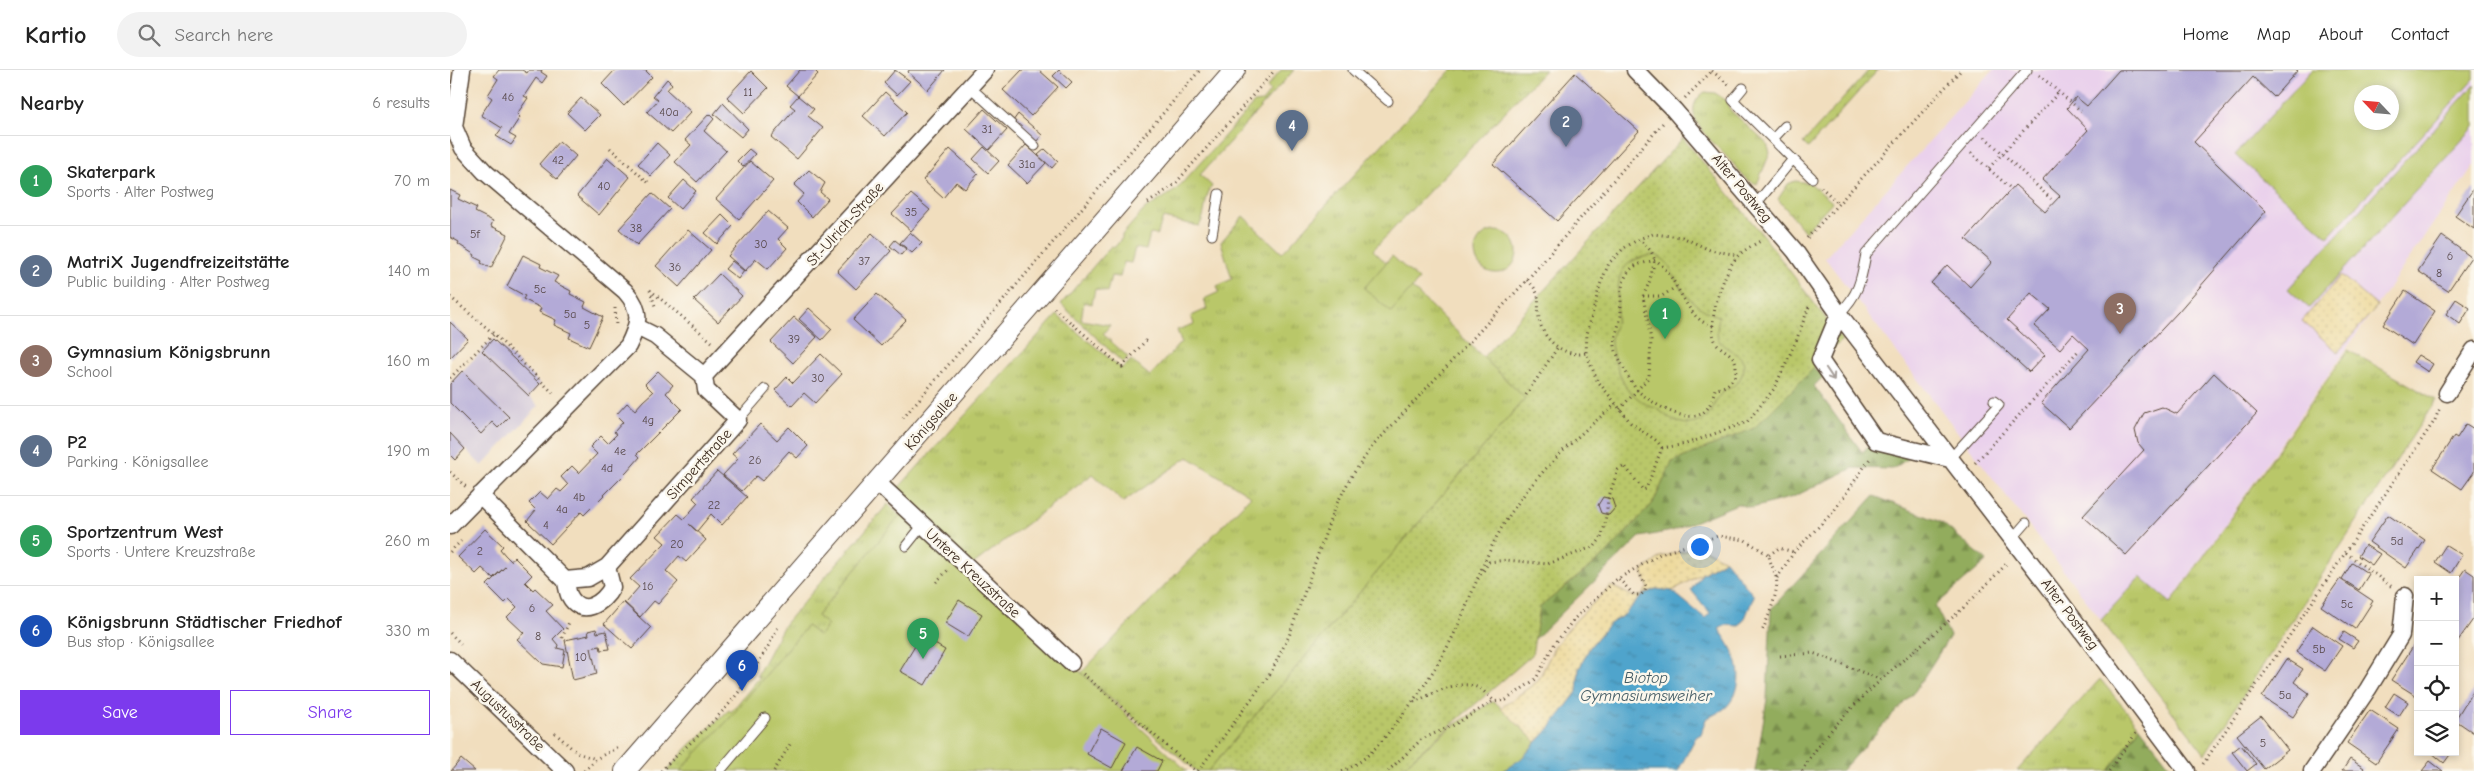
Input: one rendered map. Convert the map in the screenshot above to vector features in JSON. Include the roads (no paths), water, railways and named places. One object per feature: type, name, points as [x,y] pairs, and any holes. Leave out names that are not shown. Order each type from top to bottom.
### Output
[{"type":"street","points":[[450,526],[628,346],[637,327],[637,312],[632,298],[485,172],[463,148],[454,127],[462,70]]},
{"type":"street","name":"St.-Ulrich-Straße","points":[[704,376],[985,70]]},
{"type":"street","name":"Königsallee","points":[[626,771],[1235,70]]},
{"type":"street","name":"Alter Postweg","points":[[1635,70],[1674,110],[1795,251],[1821,289],[2148,720],[2195,769]]},
{"type":"street","points":[[1840,314],[1820,360],[1876,441],[1950,459]]},
{"type":"street","name":"Simpertstraße","points":[[565,580],[588,578],[607,567],[738,420],[706,390],[704,376],[655,336],[637,327]]},
{"type":"street","points":[[2447,392],[2474,350]]},
{"type":"street","name":"Untere Kreuzstraße","points":[[877,482],[1071,663]]},
{"type":"street","points":[[480,495],[565,580],[570,596],[578,604],[587,607],[595,606],[606,599],[612,587],[607,567]]},
{"type":"street","points":[[2312,771],[2363,696],[2401,635],[2405,596]]},
{"type":"street","name":"Augustusstraße","points":[[450,660],[565,771]]},
{"type":"lane","points":[[1353,70],[1388,101]]},
{"type":"lane","points":[[1840,314],[1852,302],[1860,286],[1866,254],[2027,70]]},
{"type":"lane","points":[[970,87],[1035,146]]},
{"type":"lane","points":[[1741,91],[1733,100],[1812,178]]},
{"type":"lane","points":[[1773,139],[1785,126]]},
{"type":"lane","points":[[1756,204],[1793,159]]},
{"type":"lane","points":[[1212,235],[1219,194]]},
{"type":"lane","points":[[738,420],[765,390]]},
{"type":"lane","points":[[1950,459],[1999,405],[1994,401]]},
{"type":"lane","points":[[2016,544],[2026,523]]},
{"type":"lane","points":[[906,546],[922,526]]},
{"type":"lane","points":[[720,771],[765,718]]},
{"type":"water","name":"Biotop Gymnasiumsweiher","points":[[1725,560],[1754,596],[1745,618],[1739,626],[1726,625],[1719,629],[1730,646],[1738,665],[1738,684],[1735,694],[1727,706],[1706,719],[1701,734],[1696,737],[1678,771],[1503,771],[1521,759],[1549,729],[1577,692],[1579,669],[1590,647],[1608,625],[1624,615],[1643,595],[1656,589],[1672,591],[1705,618],[1710,613],[1691,590],[1702,574]]},
{"type":"place","name":"MatriX Jugendfreizeitstätte","points":[[1566,147]]},
{"type":"place","name":"P2","points":[[1292,151]]},
{"type":"place","name":"Gymnasium Königsbrunn","points":[[2120,334]]},
{"type":"place","name":"Skaterpark","points":[[1665,339]]},
{"type":"place","name":"Sportzentrum West","points":[[923,659]]},
{"type":"place","name":"Königsbrunn Städtischer Friedhof","points":[[742,691]]}]
